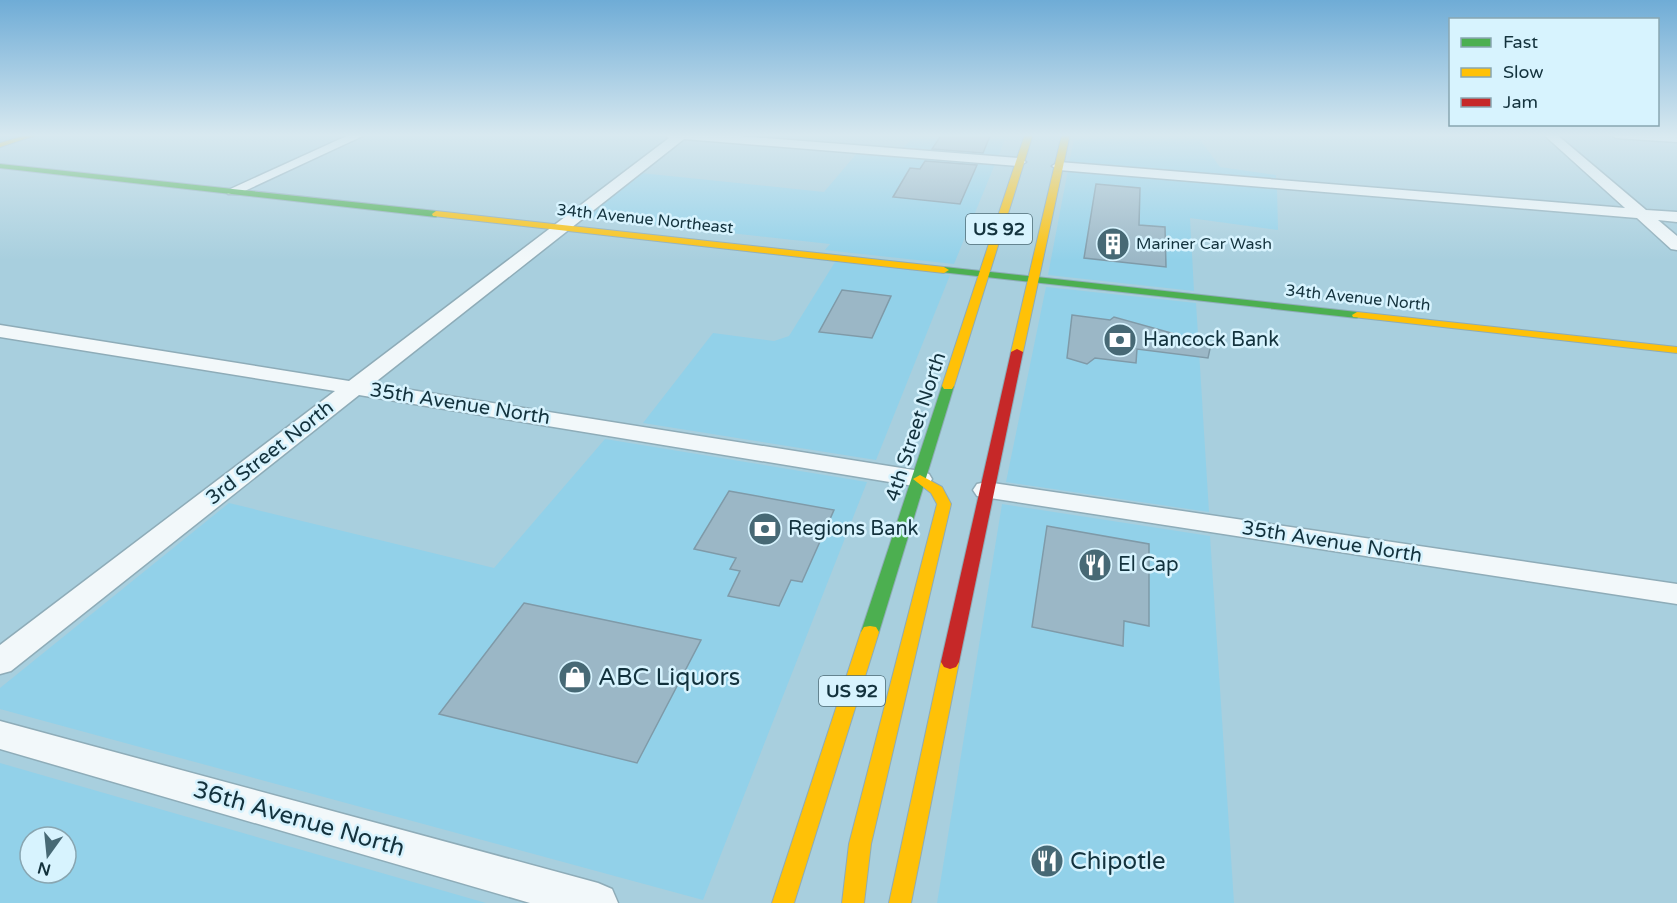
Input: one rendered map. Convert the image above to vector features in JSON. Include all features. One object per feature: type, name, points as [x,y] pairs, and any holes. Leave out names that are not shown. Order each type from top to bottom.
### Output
[{"type":"main road","name":"34th Avenue Northeast","points":[[95,176],[1035,280]]},
{"type":"main road","name":"4th Street North","points":[[783,903],[986,273],[1015,176]]},
{"type":"main road","name":"US 92","points":[[900,903],[986,490],[1035,280],[1051,176]]},
{"type":"main road","name":"34th Avenue North","points":[[1035,280],[1677,350]]},
{"type":"main road","points":[[854,903],[860,844],[944,504],[937,490],[920,478]]},
{"type":"street","points":[[233,191],[266,176]]},
{"type":"street","name":"3rd Street North","points":[[0,662],[625,176]]},
{"type":"street","points":[[1196,176],[1677,217]]},
{"type":"street","points":[[1598,176],[1677,245]]},
{"type":"street","name":"35th Avenue North","points":[[0,331],[920,478]]},
{"type":"street","name":"35th Avenue North","points":[[986,490],[1677,594]]},
{"type":"street","name":"36th Avenue North","points":[[0,735],[598,903]]},
{"type":"shaded area","points":[[637,176],[671,176],[824,192],[837,176],[990,176],[954,264],[825,250],[830,244],[586,217]]},
{"type":"shaded area","points":[[1067,176],[1139,176],[1277,188],[1278,230],[1190,218],[1194,291],[1048,275]]},
{"type":"shaded area","points":[[1220,176],[1276,176],[1276,181]]},
{"type":"shaded area","points":[[835,262],[950,275],[876,460],[643,423],[713,333],[774,341],[789,336]]},
{"type":"shaded area","points":[[1046,287],[1196,303],[1209,512],[1006,482]]},
{"type":"shaded area","points":[[605,439],[867,482],[703,900],[0,709],[0,688],[229,503],[494,568]]},
{"type":"shaded area","points":[[1002,504],[1210,536],[1234,903],[937,903]]},
{"type":"shaded area","points":[[0,763],[486,903],[0,903]]},
{"type":"building","points":[[905,176],[972,176],[960,204],[893,197]]},
{"type":"building","points":[[1096,184],[1140,188],[1139,225],[1165,227],[1166,267],[1084,258]]},
{"type":"building","points":[[842,290],[891,296],[872,338],[819,332]]},
{"type":"building","name":"Hancock Bank","points":[[1072,315],[1110,320],[1114,317],[1211,344],[1208,358],[1137,349],[1136,363],[1095,358],[1087,364],[1067,358]]},
{"type":"building","name":"Regions Bank","points":[[729,491],[834,510],[802,582],[791,580],[779,606],[728,596],[740,571],[730,569],[736,558],[694,549]]},
{"type":"building","name":"El Cap","points":[[1047,526],[1149,544],[1149,626],[1124,621],[1123,646],[1032,627]]},
{"type":"building","name":"ABC Liquors","points":[[524,603],[701,640],[637,763],[439,714]]},
{"type":"traffic: fast","points":[[92,176],[436,214]]},
{"type":"traffic: fast","points":[[944,270],[1357,315]]},
{"type":"traffic: fast","points":[[870,632],[948,386]]},
{"type":"traffic: slow","points":[[948,386],[1015,176]]},
{"type":"traffic: slow","points":[[1017,352],[1057,176]]},
{"type":"traffic: slow","points":[[436,214],[944,270]]},
{"type":"traffic: slow","points":[[1357,315],[1677,350]]},
{"type":"traffic: slow","points":[[853,903],[860,844],[944,504],[937,490],[920,479]]},
{"type":"traffic: slow","points":[[783,903],[870,632]]},
{"type":"traffic: slow","points":[[900,903],[950,662]]},
{"type":"traffic: jam","points":[[950,662],[1017,352]]},
{"type":"place","name":"Mariner Car Wash","points":[[1113,244]]},
{"type":"place","name":"Hancock Bank","points":[[1120,340]]},
{"type":"place","name":"Regions Bank","points":[[765,529]]},
{"type":"place","name":"El Cap","points":[[1095,565]]},
{"type":"place","name":"ABC Liquors","points":[[575,677]]},
{"type":"place","name":"Chipotle","points":[[1047,861]]}]
